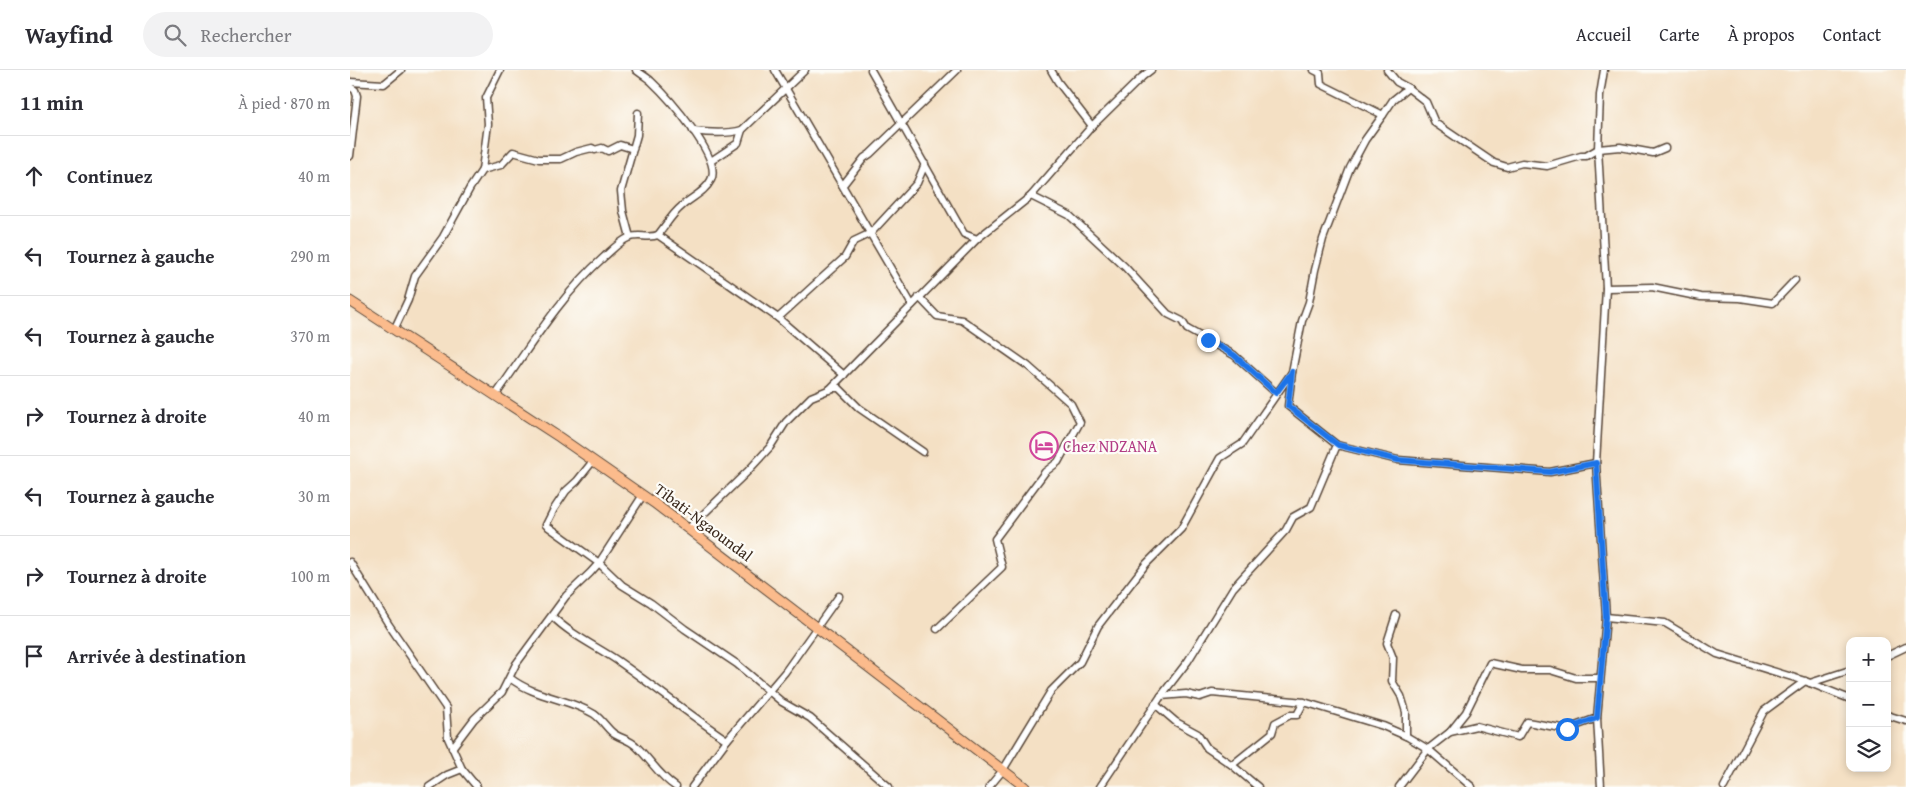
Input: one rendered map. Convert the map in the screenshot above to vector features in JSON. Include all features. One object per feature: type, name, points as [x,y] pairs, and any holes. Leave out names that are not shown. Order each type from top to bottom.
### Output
[{"type":"highway","name":"Tibati-Ngaoundal","points":[[350,301],[643,495],[1025,787]]},
{"type":"street","points":[[350,82],[384,84],[401,70]]},
{"type":"street","points":[[394,330],[408,300],[415,276],[443,237],[482,170],[488,124],[486,98],[500,70]]},
{"type":"street","points":[[495,396],[573,287],[601,259],[630,236],[649,237],[658,235],[675,212],[696,196],[711,180],[713,170],[705,148],[673,105],[650,80],[636,70]]},
{"type":"street","points":[[775,70],[912,305]]},
{"type":"street","points":[[693,131],[724,132],[730,134],[742,130],[805,70]]},
{"type":"street","points":[[871,70],[964,234],[977,238]]},
{"type":"street","points":[[843,184],[864,158],[957,70]]},
{"type":"street","points":[[1052,70],[1064,90],[1092,126]]},
{"type":"street","points":[[829,390],[977,238],[1031,196],[1140,73],[1151,70]]},
{"type":"street","points":[[1314,70],[1320,73],[1321,84],[1383,115]]},
{"type":"street","points":[[1387,70],[1397,82],[1426,102],[1435,123],[1494,163],[1508,166],[1522,163],[1547,166],[1586,156],[1598,149],[1620,147],[1653,153],[1665,148]]},
{"type":"street","points":[[1601,787],[1597,718],[1606,617],[1596,463],[1606,288],[1598,149],[1600,95],[1604,70]]},
{"type":"street","points":[[350,87],[355,90],[357,96],[350,156]]},
{"type":"street","points":[[1408,88],[1393,100],[1365,140],[1350,168],[1324,239],[1315,270],[1309,302],[1302,320],[1292,372],[1288,406],[1338,445],[1398,460],[1550,472],[1596,463]]},
{"type":"street","points":[[630,236],[623,211],[621,191],[637,135],[638,113]]},
{"type":"street","points":[[711,161],[738,143],[742,130]]},
{"type":"street","points":[[482,170],[501,165],[513,152],[539,158],[561,158],[592,148],[595,150],[602,148],[608,151],[620,145],[633,149]]},
{"type":"street","points":[[778,318],[845,257],[854,241],[871,233],[917,183],[925,164]]},
{"type":"street","points":[[1031,196],[1069,215],[1130,272],[1168,314],[1182,320],[1187,329],[1234,355],[1276,393]]},
{"type":"street","points":[[658,235],[778,318],[844,375]]},
{"type":"street","points":[[1606,288],[1652,287],[1701,297],[1740,298],[1773,303],[1794,280]]},
{"type":"street","points":[[919,298],[937,316],[962,320],[1028,366],[1071,404],[1080,422],[1058,462],[1045,472],[995,539],[1002,567],[937,629]]},
{"type":"street","points":[[989,787],[1003,770],[1051,691],[1080,662],[1098,626],[1146,564],[1181,529],[1220,458],[1242,444],[1292,372]]},
{"type":"street","points":[[688,529],[748,472],[770,447],[786,422],[811,397],[833,388],[839,388],[859,408],[924,452]]},
{"type":"street","points":[[1100,787],[1161,696],[1188,661],[1233,588],[1286,530],[1293,517],[1311,507],[1338,445]]},
{"type":"street","points":[[592,460],[577,481],[566,491],[554,508],[546,525],[599,562],[622,585],[651,603],[685,629],[737,664],[787,705],[810,718],[889,787]]},
{"type":"street","points":[[452,748],[474,719],[502,692],[516,664],[572,589],[599,562],[643,495]]},
{"type":"street","points":[[350,562],[372,600],[446,708],[447,732],[452,748],[462,768],[477,787]]},
{"type":"street","points":[[692,787],[727,740],[770,691],[839,596]]},
{"type":"street","points":[[1396,615],[1388,643],[1393,658],[1392,681],[1406,712],[1406,736]]},
{"type":"street","points":[[552,616],[587,643],[655,687],[727,740]]},
{"type":"street","points":[[1606,617],[1665,623],[1717,654],[1807,682],[1846,697]]},
{"type":"street","points":[[1891,654],[1906,647]]},
{"type":"street","points":[[1399,787],[1428,749],[1450,732],[1466,712],[1490,663],[1522,670],[1550,670],[1576,678],[1600,678]]},
{"type":"street","points":[[1724,787],[1764,712],[1807,682],[1846,671]]},
{"type":"street","points":[[510,678],[530,691],[582,708],[596,715],[615,735],[629,740],[638,747],[654,767],[676,787]]},
{"type":"street","points":[[1161,696],[1186,694],[1200,697],[1212,693],[1304,702],[1383,726],[1406,736],[1428,749],[1472,787]]},
{"type":"street","points":[[1232,764],[1272,733],[1275,723],[1290,715],[1297,714],[1304,702]]},
{"type":"street","points":[[1156,704],[1176,722],[1198,734],[1207,748],[1232,764],[1258,787]]},
{"type":"street","points":[[1891,716],[1906,720]]},
{"type":"street","points":[[1450,732],[1476,726],[1518,737],[1527,722],[1567,729],[1597,718]]},
{"type":"street","points":[[430,787],[447,775],[462,768]]},
{"type":"place","name":"Chez NDZANA","points":[[1044,446]]},
{"type":"route","points":[[1208,340],[1234,355],[1276,393],[1292,372],[1288,406],[1338,445],[1398,460],[1550,472],[1596,463],[1606,617],[1597,718],[1567,729]]}]
